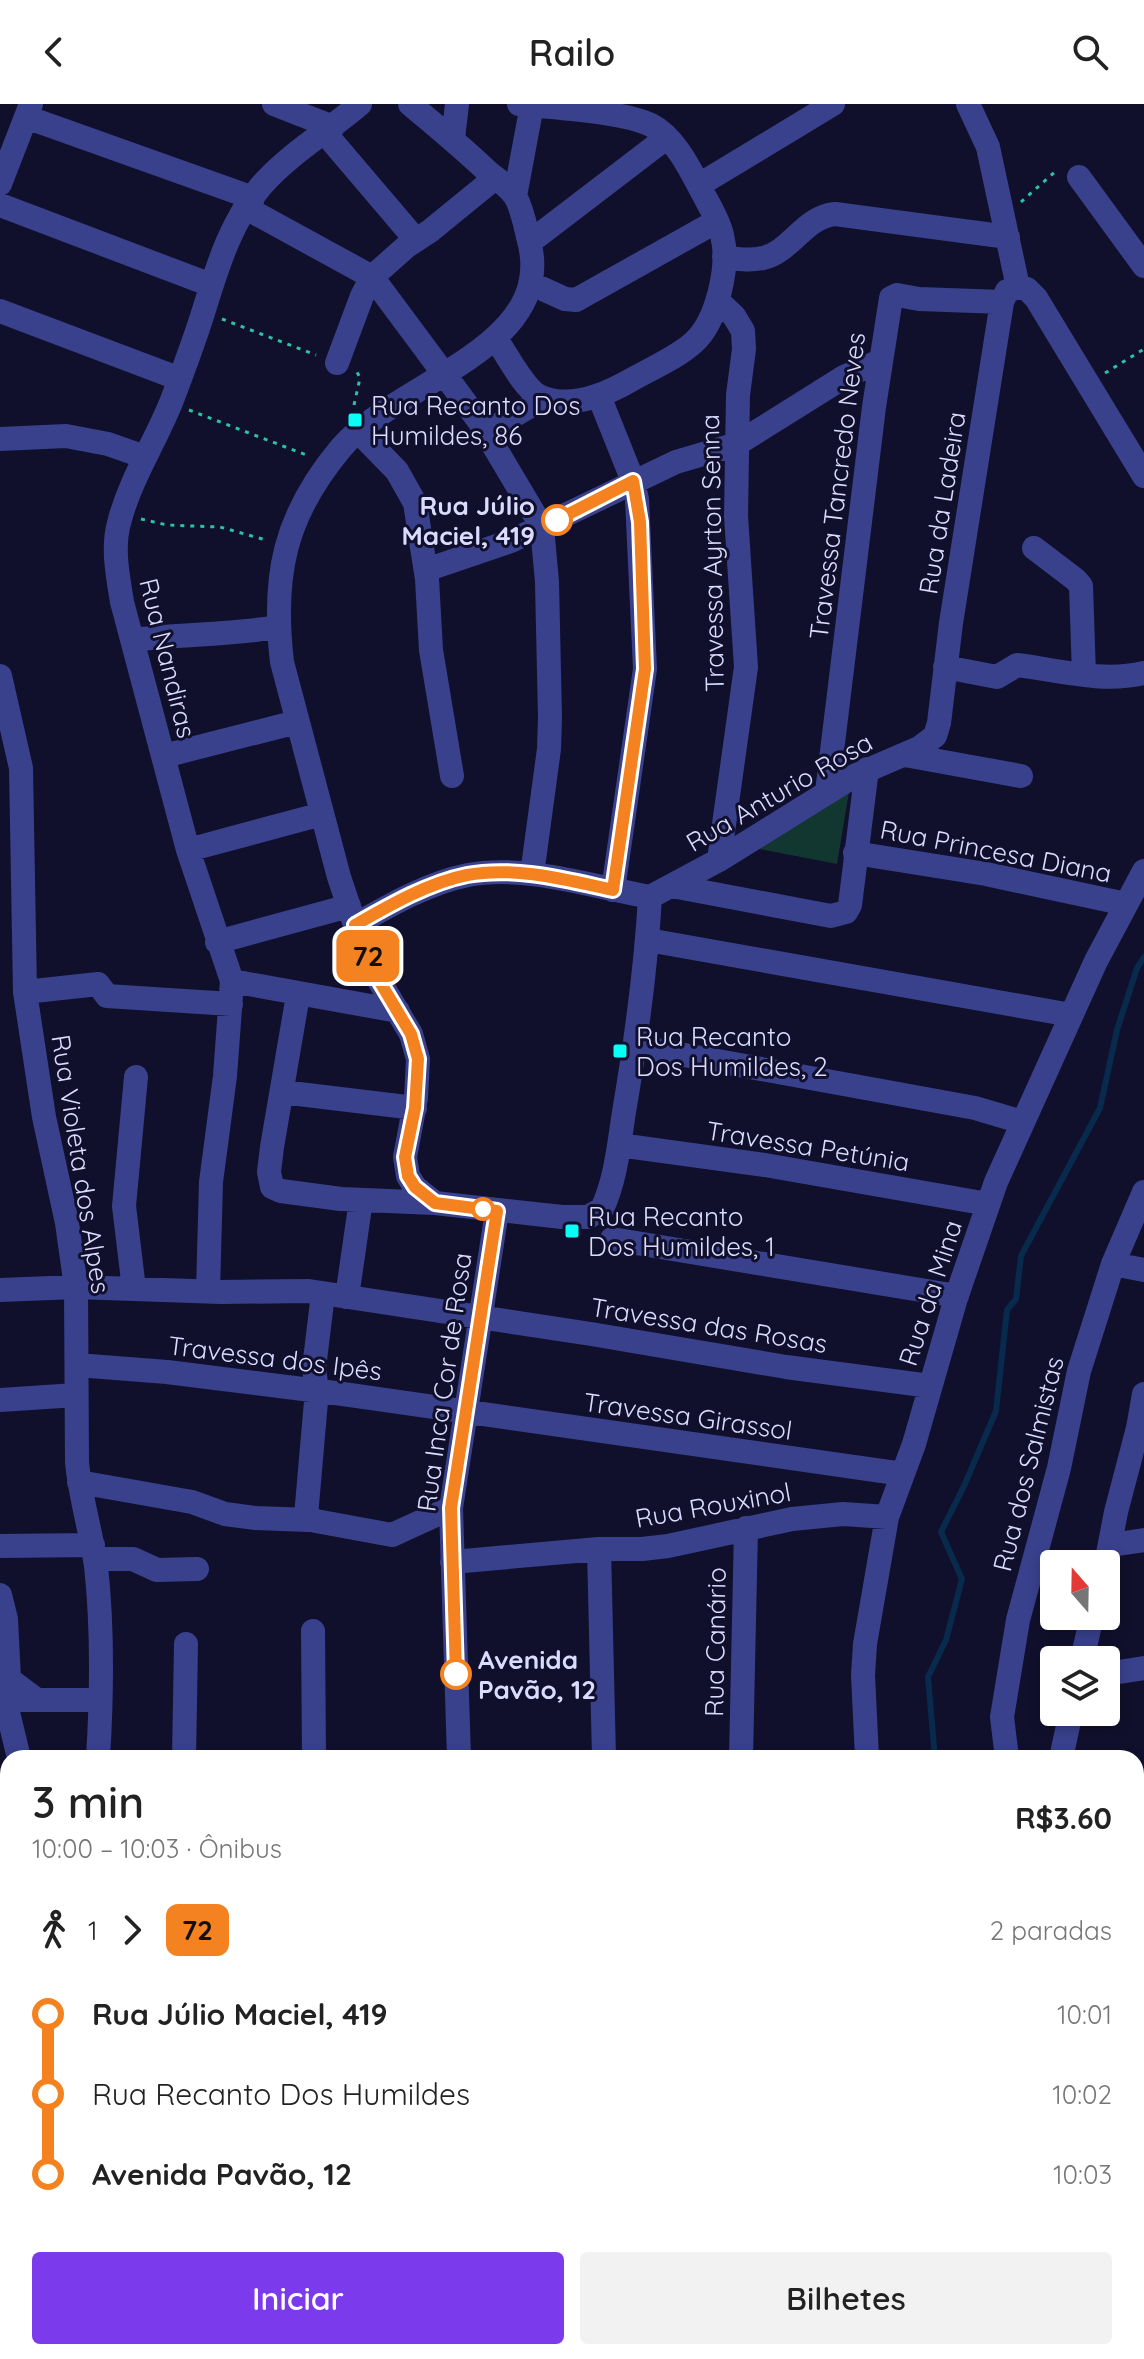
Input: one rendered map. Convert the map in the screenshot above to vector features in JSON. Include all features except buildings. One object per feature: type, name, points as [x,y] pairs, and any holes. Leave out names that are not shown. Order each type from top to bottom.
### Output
[{"type":"street","points":[[274,104],[329,130],[416,240]]},
{"type":"street","name":"Rua Nandiras","points":[[208,1291],[211,1182],[225,1076],[231,992],[188,850],[122,602],[116,564],[118,524],[171,403],[231,234],[249,203],[288,159],[360,104]]},
{"type":"street","points":[[410,104],[515,196],[534,260],[532,284],[522,308],[496,339],[398,401],[343,447],[297,515],[285,547],[278,627],[282,662],[297,722],[352,915],[377,977],[411,1034],[418,1059],[415,1108],[405,1167],[415,1187],[435,1203]]},
{"type":"street","points":[[453,139],[457,104]]},
{"type":"street","points":[[699,185],[833,104]]},
{"type":"street","points":[[968,104],[988,147],[1006,227],[1010,294],[1027,289],[1036,298],[1144,476]]},
{"type":"street","points":[[496,339],[529,389],[544,398],[568,400],[599,396],[669,359],[704,331],[718,301],[724,257],[723,239],[717,221],[699,185],[684,159],[654,122],[539,105],[515,196]]},
{"type":"street","points":[[0,184],[5,159],[29,110],[249,203],[372,277],[445,372],[486,432],[542,527],[547,582],[550,717],[549,749],[533,867]]},
{"type":"street","points":[[530,242],[654,122]]},
{"type":"street","points":[[1079,177],[1144,266]]},
{"type":"street","points":[[337,363],[372,277],[495,178]]},
{"type":"street","points":[[0,205],[211,285]]},
{"type":"street","points":[[724,257],[746,261],[766,258],[779,251],[807,226],[828,215],[1006,227]]},
{"type":"street","points":[[532,284],[565,299],[576,300],[717,221]]},
{"type":"street","name":"Travessa Tancredo Neves","points":[[827,792],[889,302],[893,296],[940,301],[1010,294]]},
{"type":"street","name":"Rua da Ladeira","points":[[935,736],[1010,294]]},
{"type":"street","name":"Travessa Ayrton Senna","points":[[718,301],[734,316],[743,331],[738,395],[736,516],[746,667],[719,860]]},
{"type":"street","points":[[0,311],[180,379]]},
{"type":"street","points":[[426,570],[511,541],[676,462],[737,444],[844,377],[880,361]]},
{"type":"street","points":[[599,396],[633,481],[640,522],[645,669],[613,890]]},
{"type":"street","points":[[486,432],[544,398]]},
{"type":"street","points":[[0,439],[66,436],[108,444],[145,457]]},
{"type":"street","points":[[343,447],[397,471],[415,503],[426,570],[431,650],[452,776]]},
{"type":"street","points":[[1034,548],[1081,586],[1084,675]]},
{"type":"street","points":[[133,640],[237,634],[278,627]]},
{"type":"street","points":[[945,667],[997,677],[1017,665],[1114,677],[1144,673]]},
{"type":"street","name":"Rua Violeta dos Alpes","points":[[0,676],[21,768],[25,992],[44,1117],[67,1223],[76,1287],[79,1482],[94,1552],[101,1625],[98,1750]]},
{"type":"street","points":[[164,756],[297,722]]},
{"type":"street","name":"Rua Anturio Rosa","points":[[661,891],[719,860],[867,769],[905,755],[935,736]]},
{"type":"street","points":[[905,755],[1021,776]]},
{"type":"street","points":[[217,942],[352,915],[470,875],[532,875],[613,890],[661,891],[831,916],[846,912],[850,905],[867,769]]},
{"type":"street","points":[[188,850],[322,814]]},
{"type":"street","name":"Rua Princesa Diana","points":[[855,853],[986,874],[1126,904]]},
{"type":"street","name":"Rua da Mina","points":[[867,1750],[863,1675],[865,1644],[887,1517],[914,1444],[957,1296],[988,1204],[1096,961],[1144,871]]},
{"type":"street","points":[[298,995],[269,1172],[272,1187],[281,1191],[361,1200],[435,1203],[588,1217],[602,1209],[608,1197],[635,1046],[648,940],[661,891]]},
{"type":"street","points":[[648,940],[1071,1015]]},
{"type":"street","points":[[25,992],[98,984],[107,996],[231,992],[298,995],[398,1011]]},
{"type":"street","points":[[635,1046],[975,1108],[1022,1122]]},
{"type":"street","points":[[134,1289],[124,1206],[136,1077]]},
{"type":"street","points":[[282,1092],[415,1108]]},
{"type":"street","name":"Travessa Petúnia","points":[[619,1145],[765,1165],[988,1204]]},
{"type":"street","name":"Rua dos Salmistas","points":[[1006,1750],[1002,1717],[1018,1620],[1059,1468],[1079,1371],[1113,1264],[1144,1192]]},
{"type":"street","points":[[307,1515],[317,1390],[314,1368],[361,1200]]},
{"type":"street","name":"Rua Inca Cor de Rosa","points":[[459,1750],[451,1508],[497,1211]]},
{"type":"street","points":[[612,1239],[957,1296]]},
{"type":"street","points":[[1113,1264],[1144,1270]]},
{"type":"street","name":"Travessa das Rosas","points":[[0,1290],[76,1287],[335,1295],[786,1367],[930,1386]]},
{"type":"street","name":"Travessa dos Ipês","points":[[77,1365],[317,1390],[465,1413]]},
{"type":"street","points":[[0,1400],[76,1395]]},
{"type":"street","points":[[1109,1550],[1143,1404]]},
{"type":"street","name":"Travessa Girassol","points":[[465,1413],[903,1474]]},
{"type":"street","points":[[79,1482],[192,1502],[225,1514],[270,1519],[307,1515],[392,1535],[451,1508]]},
{"type":"street","name":"Rua Rouxinol","points":[[452,1562],[668,1546],[792,1519],[843,1514],[887,1517]]},
{"type":"street","name":"Rua Canário","points":[[741,1750],[746,1528]]},
{"type":"street","points":[[1118,1550],[1144,1540]]},
{"type":"street","points":[[0,1546],[94,1552],[133,1559],[157,1570],[197,1569]]},
{"type":"street","points":[[599,1549],[604,1750]]},
{"type":"street","points":[[2,1612],[9,1679],[37,1700]]},
{"type":"street","points":[[313,1631],[314,1750]]},
{"type":"street","points":[[184,1750],[186,1644]]},
{"type":"street","points":[[1120,1672],[1144,1668]]},
{"type":"street","points":[[17,1750],[2,1696],[37,1700],[100,1700]]},
{"type":"street","points":[[1063,1750],[1068,1726]]},
{"type":"path","points":[[1006,227],[1060,168],[1079,177]]},
{"type":"path","points":[[171,403],[343,447],[360,378],[356,370],[204,312]]},
{"type":"path","points":[[1088,383],[1144,349]]},
{"type":"path","points":[[123,512],[167,525],[220,527],[285,547]]},
{"type":"green space","points":[[849,792],[837,864],[754,848]]},
{"type":"waterway","points":[[934,1750],[928,1677],[946,1640],[962,1579],[941,1532],[996,1411],[1007,1310],[1016,1299],[1021,1256],[1100,1108],[1117,1030],[1137,968],[1144,957]]},
{"type":"bus line","name":"72","points":[[456,1674],[451,1508],[497,1211],[435,1203],[415,1187],[408,1176],[405,1157],[415,1108],[418,1059],[411,1034],[377,977],[355,925],[431,886],[470,875],[532,875],[613,890],[645,669],[640,522],[633,481],[557,520]]},
{"type":"place","name":"Rua Recanto Dos Humildes, 86","points":[[355,420]]},
{"type":"place","name":"Rua Júlio Maciel, 419","points":[[557,520]]},
{"type":"place","name":"Rua Recanto Dos Humildes, 2","points":[[620,1051]]},
{"type":"place","name":"Rua Recanto Dos Humildes, 1","points":[[572,1231]]},
{"type":"place","name":"Avenida Pavão, 12","points":[[456,1674]]}]
